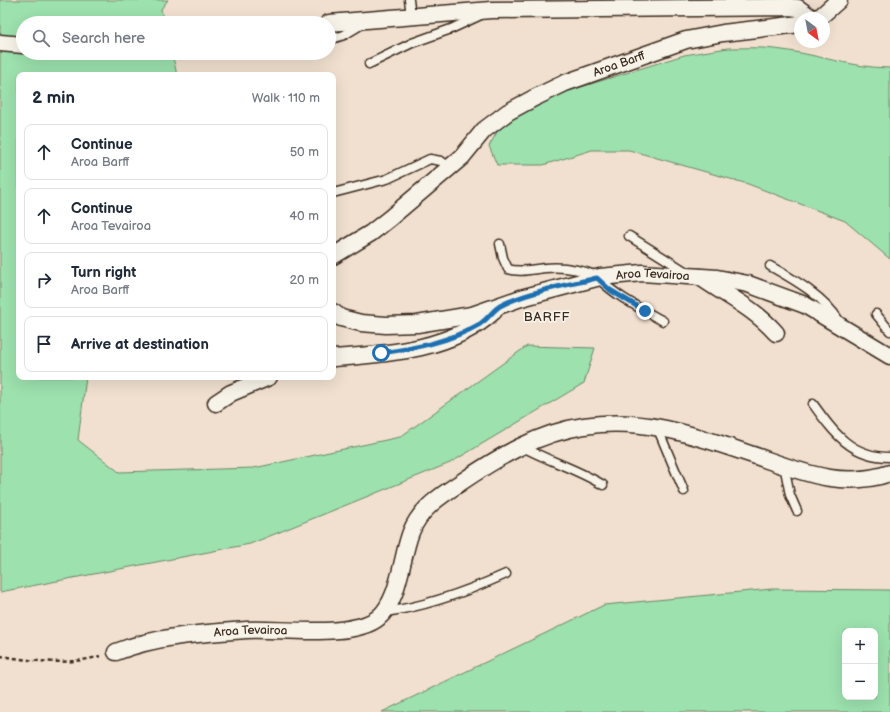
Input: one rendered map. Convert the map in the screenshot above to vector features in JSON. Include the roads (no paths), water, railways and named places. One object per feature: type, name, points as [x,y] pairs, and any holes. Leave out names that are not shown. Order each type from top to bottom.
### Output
[{"type":"street","points":[[826,12],[839,0]]},
{"type":"street","points":[[336,22],[367,20],[410,8],[491,10],[566,5],[692,7],[795,11]]},
{"type":"street","name":"Aroa Barff","points":[[449,167],[462,157],[484,130],[508,112],[565,83],[686,40],[723,33],[795,11]]},
{"type":"street","points":[[0,43],[16,44]]},
{"type":"street","points":[[336,254],[372,233],[449,167]]},
{"type":"street","name":"Aroa Tevairoa","points":[[336,314],[341,318],[361,323],[386,325],[449,320],[472,315],[529,296],[599,277],[642,273],[696,276],[718,278],[748,284],[773,292],[804,305],[890,356]]},
{"type":"street","points":[[696,276],[748,307],[763,318],[776,333]]},
{"type":"street","points":[[336,358],[381,353],[441,341],[465,332],[482,322],[500,306]]},
{"type":"street","points":[[216,403],[231,393],[263,380]]},
{"type":"street","name":"Aroa Tevairoa","points":[[116,652],[137,644],[197,635],[248,630],[320,630],[350,628],[366,625],[377,619],[384,612],[397,582],[410,533],[418,518],[432,502],[488,464],[520,446],[548,435],[583,426],[614,423],[674,430],[784,465],[840,480],[861,480],[890,473]]},
{"type":"lane","points":[[369,64],[412,42],[451,29],[491,10]]},
{"type":"lane","points":[[336,38],[360,27],[367,20]]},
{"type":"lane","points":[[336,192],[387,179],[430,159],[441,161],[449,167]]},
{"type":"lane","points":[[629,236],[696,276]]},
{"type":"lane","points":[[500,244],[503,258],[508,269],[516,272],[547,268],[583,270],[599,277],[610,290],[663,321]]},
{"type":"lane","points":[[770,266],[800,284],[824,303],[836,316],[844,328]]},
{"type":"lane","points":[[876,314],[890,331]]},
{"type":"lane","points":[[813,404],[844,442],[860,451],[875,456],[890,457]]},
{"type":"lane","points":[[657,427],[684,491]]},
{"type":"lane","points":[[520,446],[538,455],[572,468],[603,485]]},
{"type":"lane","points":[[784,465],[790,495],[797,511]]},
{"type":"lane","points":[[384,612],[405,610],[446,598],[506,574]]},
{"type":"district","name":"BARFF","points":[[547,317]]}]
